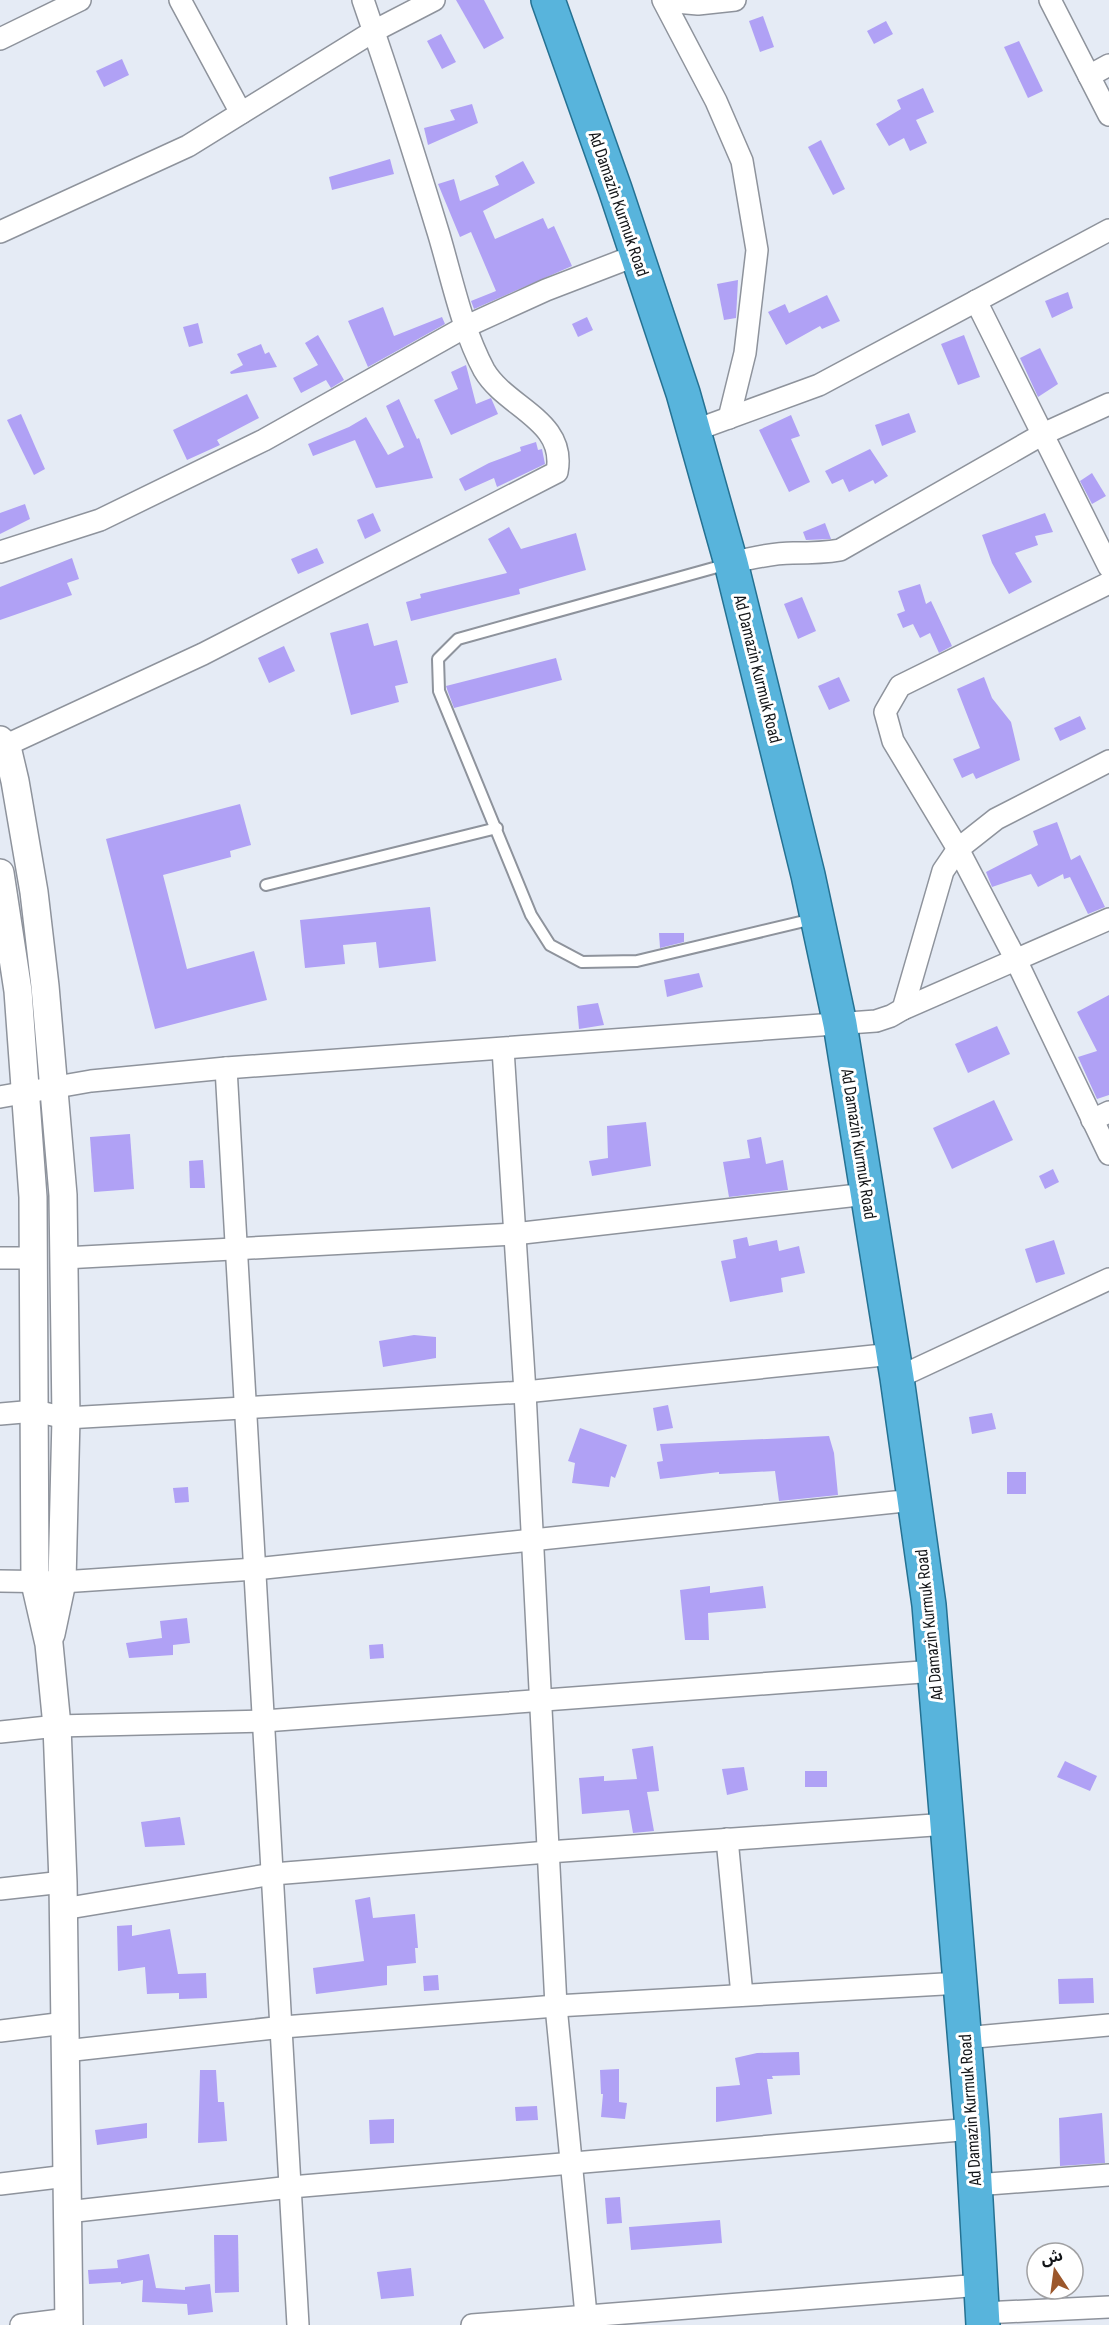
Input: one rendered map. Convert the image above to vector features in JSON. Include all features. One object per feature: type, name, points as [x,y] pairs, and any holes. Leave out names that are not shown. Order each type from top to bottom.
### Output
[{"type":"highway","name":"Ad Damazin Kurmuk Road","points":[[548,0],[637,255],[693,431],[731,563],[817,918],[840,1024],[895,1366],[929,1605],[972,2128],[982,2308]]},
{"type":"street","points":[[0,39],[80,0]]},
{"type":"street","points":[[180,0],[241,113]]},
{"type":"street","points":[[49,1644],[62,1582],[66,1418],[63,1195],[34,892],[2,745],[203,654],[557,471],[560,457],[553,435],[496,386],[484,369],[467,326],[363,0]]},
{"type":"street","points":[[0,232],[188,146],[374,31],[434,0]]},
{"type":"street","points":[[663,1],[698,4],[735,0]]},
{"type":"street","points":[[1050,0],[1109,115]]},
{"type":"street","points":[[663,1],[716,101],[742,161],[757,250],[745,353],[729,418]]},
{"type":"street","points":[[1089,76],[1109,65]]},
{"type":"street","points":[[693,431],[819,385],[1109,230]]},
{"type":"street","points":[[0,552],[100,520],[264,440],[467,326],[546,291],[637,255]]},
{"type":"street","points":[[976,301],[1109,567]]},
{"type":"street","points":[[731,563],[760,556],[792,553],[818,555],[840,550],[1043,434],[1109,404]]},
{"type":"street","points":[[1109,583],[900,686],[885,712],[893,741],[958,849],[1101,1116],[1109,1154]]},
{"type":"street","points":[[903,1009],[943,871],[958,849],[996,819],[1109,761]]},
{"type":"street","points":[[0,873],[4,931],[18,991],[26,1092],[34,1258],[35,1582],[49,1644],[57,1726],[63,1882],[69,2322],[21,2325]]},
{"type":"street","points":[[0,1097],[91,1081],[225,1068],[876,1021],[1109,920]]},
{"type":"street","points":[[502,1049],[525,1392],[556,2006],[586,2321]]},
{"type":"street","points":[[225,1068],[283,2027],[298,2325]]},
{"type":"street","points":[[64,1258],[514,1234],[867,1194]]},
{"type":"street","points":[[0,1258],[34,1258]]},
{"type":"street","points":[[0,1414],[35,1411],[66,1418],[525,1392],[895,1366],[1109,1279]]},
{"type":"street","points":[[0,1581],[62,1582],[255,1569],[914,1500]]},
{"type":"street","points":[[0,1732],[57,1726],[264,1721],[935,1671]]},
{"type":"street","points":[[63,1909],[273,1874],[948,1824]]},
{"type":"street","points":[[728,1839],[742,1995]]},
{"type":"street","points":[[0,1889],[63,1882]]},
{"type":"street","points":[[65,2050],[283,2027],[556,2006],[961,1983]]},
{"type":"street","points":[[0,2031],[65,2023]]},
{"type":"street","points":[[964,2038],[1109,2025]]},
{"type":"street","points":[[67,2212],[291,2187],[972,2128]]},
{"type":"street","points":[[975,2185],[1109,2175]]},
{"type":"street","points":[[0,2184],[67,2176]]},
{"type":"street","points":[[471,2325],[982,2308],[1109,2307]]},
{"type":"lane","points":[[731,563],[458,639],[438,659],[439,691],[531,915],[550,945],[582,962],[637,961],[817,918]]},
{"type":"lane","points":[[266,885],[497,828]]},
{"type":"building","points":[[456,0],[484,0],[504,38],[484,49]]},
{"type":"building","points":[[763,16],[774,47],[760,52],[749,21]]},
{"type":"building","points":[[886,21],[893,34],[874,44],[867,31]]},
{"type":"building","points":[[441,34],[456,62],[442,69],[427,41]]},
{"type":"building","points":[[1019,41],[1043,91],[1028,98],[1004,47]]},
{"type":"building","points":[[122,59],[129,75],[104,87],[96,71]]},
{"type":"building","points":[[923,88],[934,112],[916,120],[927,143],[910,151],[904,138],[889,146],[876,124],[901,109],[897,100]]},
{"type":"building","points":[[472,104],[478,123],[428,145],[424,128],[455,120],[450,110]]},
{"type":"building","points":[[821,140],[845,189],[833,195],[808,147]]},
{"type":"building","points":[[390,159],[394,174],[332,190],[329,177]]},
{"type":"building","points":[[523,161],[535,183],[483,211],[495,239],[543,218],[548,229],[554,226],[572,266],[474,309],[471,301],[496,291],[471,232],[460,237],[438,184],[454,179],[460,201],[499,185],[495,176]]},
{"type":"building","points":[[738,280],[736,318],[724,320],[717,284]]},
{"type":"building","points":[[1068,292],[1073,308],[1052,318],[1045,301]]},
{"type":"building","points":[[827,295],[840,321],[822,329],[820,326],[786,345],[768,312],[785,304],[789,313]]},
{"type":"building","points":[[383,307],[394,336],[442,317],[445,324],[368,367],[348,321]]},
{"type":"building","points":[[587,317],[593,330],[578,337],[572,324]]},
{"type":"building","points":[[198,323],[203,343],[189,347],[183,327]]},
{"type":"building","points":[[318,335],[344,380],[331,388],[326,380],[301,393],[293,378],[318,365],[305,343]]},
{"type":"building","points":[[964,335],[980,377],[958,385],[941,344]]},
{"type":"building","points":[[261,344],[265,354],[269,352],[277,367],[231,374],[230,372],[243,365],[237,354]]},
{"type":"building","points":[[1040,348],[1058,384],[1038,397],[1020,358]]},
{"type":"building","points":[[466,365],[476,404],[491,398],[498,414],[451,435],[434,400],[458,389],[451,372]]},
{"type":"building","points":[[247,394],[259,418],[217,440],[220,445],[187,460],[173,430]]},
{"type":"building","points":[[399,399],[417,439],[419,438],[433,478],[376,488],[355,440],[313,456],[308,444],[349,427],[366,417],[388,455],[404,447],[386,406]]},
{"type":"building","points":[[909,413],[916,432],[882,446],[875,425]]},
{"type":"building","points":[[21,414],[45,469],[34,475],[7,420]]},
{"type":"building","points":[[791,415],[800,436],[791,439],[810,482],[789,492],[759,430]]},
{"type":"building","points":[[536,442],[538,450],[542,449],[545,464],[497,487],[494,478],[465,491],[459,479],[489,463],[521,451],[520,447]]},
{"type":"building","points":[[870,449],[888,476],[875,484],[873,480],[849,492],[843,479],[832,484],[825,471]]},
{"type":"building","points":[[1092,473],[1106,496],[1092,504],[1080,481]]},
{"type":"building","points":[[25,504],[30,519],[0,534],[0,513]]},
{"type":"building","points":[[373,513],[381,531],[365,539],[357,520]]},
{"type":"building","points":[[1045,513],[1053,532],[1035,536],[1038,545],[1015,553],[1032,582],[1009,594],[992,563],[982,535]]},
{"type":"building","points":[[825,523],[831,539],[806,540],[803,532]]},
{"type":"building","points":[[509,527],[521,549],[576,533],[586,570],[519,589],[520,594],[411,621],[406,602],[421,598],[420,594],[507,573],[488,539]]},
{"type":"building","points":[[317,548],[324,563],[298,574],[291,559]]},
{"type":"building","points":[[72,558],[79,579],[67,583],[72,595],[0,620],[0,587]]},
{"type":"building","points":[[920,584],[926,604],[931,601],[952,646],[939,653],[930,633],[920,638],[913,624],[903,628],[897,614],[905,611],[898,591]]},
{"type":"building","points":[[802,597],[816,631],[798,639],[784,604]]},
{"type":"building","points":[[368,623],[374,646],[397,640],[408,683],[395,686],[399,702],[351,715],[330,633]]},
{"type":"building","points":[[284,646],[295,671],[269,683],[258,658]]},
{"type":"building","points":[[556,658],[562,680],[454,708],[446,686]]},
{"type":"building","points":[[839,677],[850,701],[829,710],[818,686]]},
{"type":"building","points":[[984,677],[992,698],[1011,722],[1020,760],[976,779],[973,773],[962,778],[953,759],[980,748],[957,689]]},
{"type":"building","points":[[1080,716],[1086,729],[1060,741],[1054,728]]},
{"type":"building","points":[[240,804],[251,845],[230,851],[231,857],[163,875],[187,969],[254,951],[267,1000],[155,1029],[106,839]]},
{"type":"building","points":[[1057,822],[1071,860],[1080,855],[1105,907],[1088,914],[1070,877],[1064,879],[1063,874],[1038,887],[1031,874],[992,887],[986,872],[1038,845],[1033,831]]},
{"type":"building","points":[[430,907],[436,961],[379,968],[376,942],[343,945],[345,964],[305,968],[300,920]]},
{"type":"building","points":[[659,933],[684,933],[684,942],[660,948]]},
{"type":"building","points":[[699,973],[703,987],[667,997],[664,980]]},
{"type":"building","points":[[1109,995],[1109,1095],[1097,1099],[1078,1057],[1097,1051],[1077,1012]]},
{"type":"building","points":[[598,1003],[604,1025],[579,1029],[577,1006]]},
{"type":"building","points":[[997,1026],[1010,1054],[968,1073],[955,1044]]},
{"type":"building","points":[[994,1100],[1013,1140],[952,1169],[933,1128]]},
{"type":"building","points":[[646,1122],[651,1166],[592,1176],[589,1161],[608,1158],[607,1126]]},
{"type":"building","points":[[130,1134],[134,1189],[94,1192],[90,1137]]},
{"type":"building","points":[[761,1137],[766,1164],[783,1160],[788,1190],[729,1197],[723,1162],[750,1158],[747,1140]]},
{"type":"building","points":[[203,1160],[205,1188],[190,1188],[189,1161]]},
{"type":"building","points":[[1053,1169],[1059,1182],[1045,1189],[1039,1176]]},
{"type":"building","points":[[747,1237],[749,1246],[777,1240],[779,1251],[799,1246],[805,1273],[781,1278],[783,1292],[730,1302],[721,1261],[736,1258],[733,1240]]},
{"type":"building","points":[[1054,1240],[1065,1274],[1036,1283],[1025,1249]]},
{"type":"building","points":[[414,1335],[436,1337],[436,1358],[383,1367],[379,1341]]},
{"type":"building","points":[[668,1405],[673,1428],[657,1431],[653,1408]]},
{"type":"building","points":[[992,1413],[996,1429],[972,1434],[969,1417]]},
{"type":"building","points":[[580,1428],[627,1445],[615,1478],[611,1476],[609,1487],[572,1483],[575,1463],[568,1461]]},
{"type":"building","points":[[829,1436],[834,1453],[838,1495],[779,1501],[775,1471],[719,1474],[719,1472],[660,1479],[657,1462],[663,1461],[660,1444]]},
{"type":"building","points":[[1007,1472],[1026,1472],[1026,1494],[1007,1494]]},
{"type":"building","points":[[188,1487],[189,1502],[175,1503],[173,1488]]},
{"type":"building","points":[[710,1586],[710,1593],[763,1586],[766,1608],[708,1613],[709,1640],[685,1640],[680,1590]]},
{"type":"building","points":[[187,1618],[190,1643],[173,1645],[173,1655],[129,1658],[126,1643],[162,1638],[160,1621]]},
{"type":"building","points":[[383,1644],[384,1658],[370,1659],[369,1645]]},
{"type":"building","points":[[653,1746],[659,1791],[647,1792],[654,1831],[633,1833],[629,1810],[582,1814],[579,1778],[604,1776],[604,1781],[637,1779],[632,1749]]},
{"type":"building","points":[[1065,1761],[1097,1776],[1090,1791],[1057,1777]]},
{"type":"building","points":[[744,1767],[748,1790],[727,1795],[722,1769]]},
{"type":"building","points":[[805,1771],[827,1771],[827,1787],[805,1787]]},
{"type":"building","points":[[180,1817],[185,1845],[145,1847],[141,1822]]},
{"type":"building","points":[[370,1897],[373,1918],[415,1914],[418,1948],[415,1948],[416,1963],[387,1966],[387,1985],[316,1994],[313,1968],[364,1961],[355,1900]]},
{"type":"building","points":[[132,1925],[132,1936],[170,1929],[178,1974],[206,1973],[207,1998],[179,1999],[179,1993],[147,1994],[145,1967],[118,1971],[117,1926]]},
{"type":"building","points":[[438,1975],[439,1990],[424,1991],[423,1976]]},
{"type":"building","points":[[1093,1978],[1094,2003],[1059,2004],[1058,1979]]},
{"type":"building","points":[[799,2052],[800,2075],[772,2076],[773,2079],[767,2079],[772,2114],[716,2122],[716,2087],[740,2085],[735,2058],[757,2053]]},
{"type":"building","points":[[619,2069],[619,2102],[627,2103],[625,2119],[601,2117],[603,2094],[601,2094],[600,2070]]},
{"type":"building","points":[[200,2070],[216,2070],[218,2102],[224,2102],[227,2141],[198,2143]]},
{"type":"building","points":[[537,2106],[538,2120],[516,2121],[515,2107]]},
{"type":"building","points":[[1102,2113],[1105,2163],[1060,2166],[1059,2118]]},
{"type":"building","points":[[394,2119],[394,2143],[370,2144],[369,2120]]},
{"type":"building","points":[[147,2123],[147,2138],[97,2145],[95,2130]]},
{"type":"building","points":[[620,2197],[622,2223],[607,2224],[605,2198]]},
{"type":"building","points":[[720,2220],[722,2243],[631,2250],[629,2227]]},
{"type":"building","points":[[214,2235],[238,2235],[239,2292],[215,2293]]},
{"type":"building","points":[[149,2254],[156,2288],[185,2290],[185,2287],[210,2284],[213,2312],[188,2315],[187,2304],[142,2302],[143,2280],[121,2284],[121,2282],[89,2284],[88,2270],[118,2268],[117,2260]]},
{"type":"building","points":[[411,2268],[414,2296],[381,2299],[377,2272]]}]
